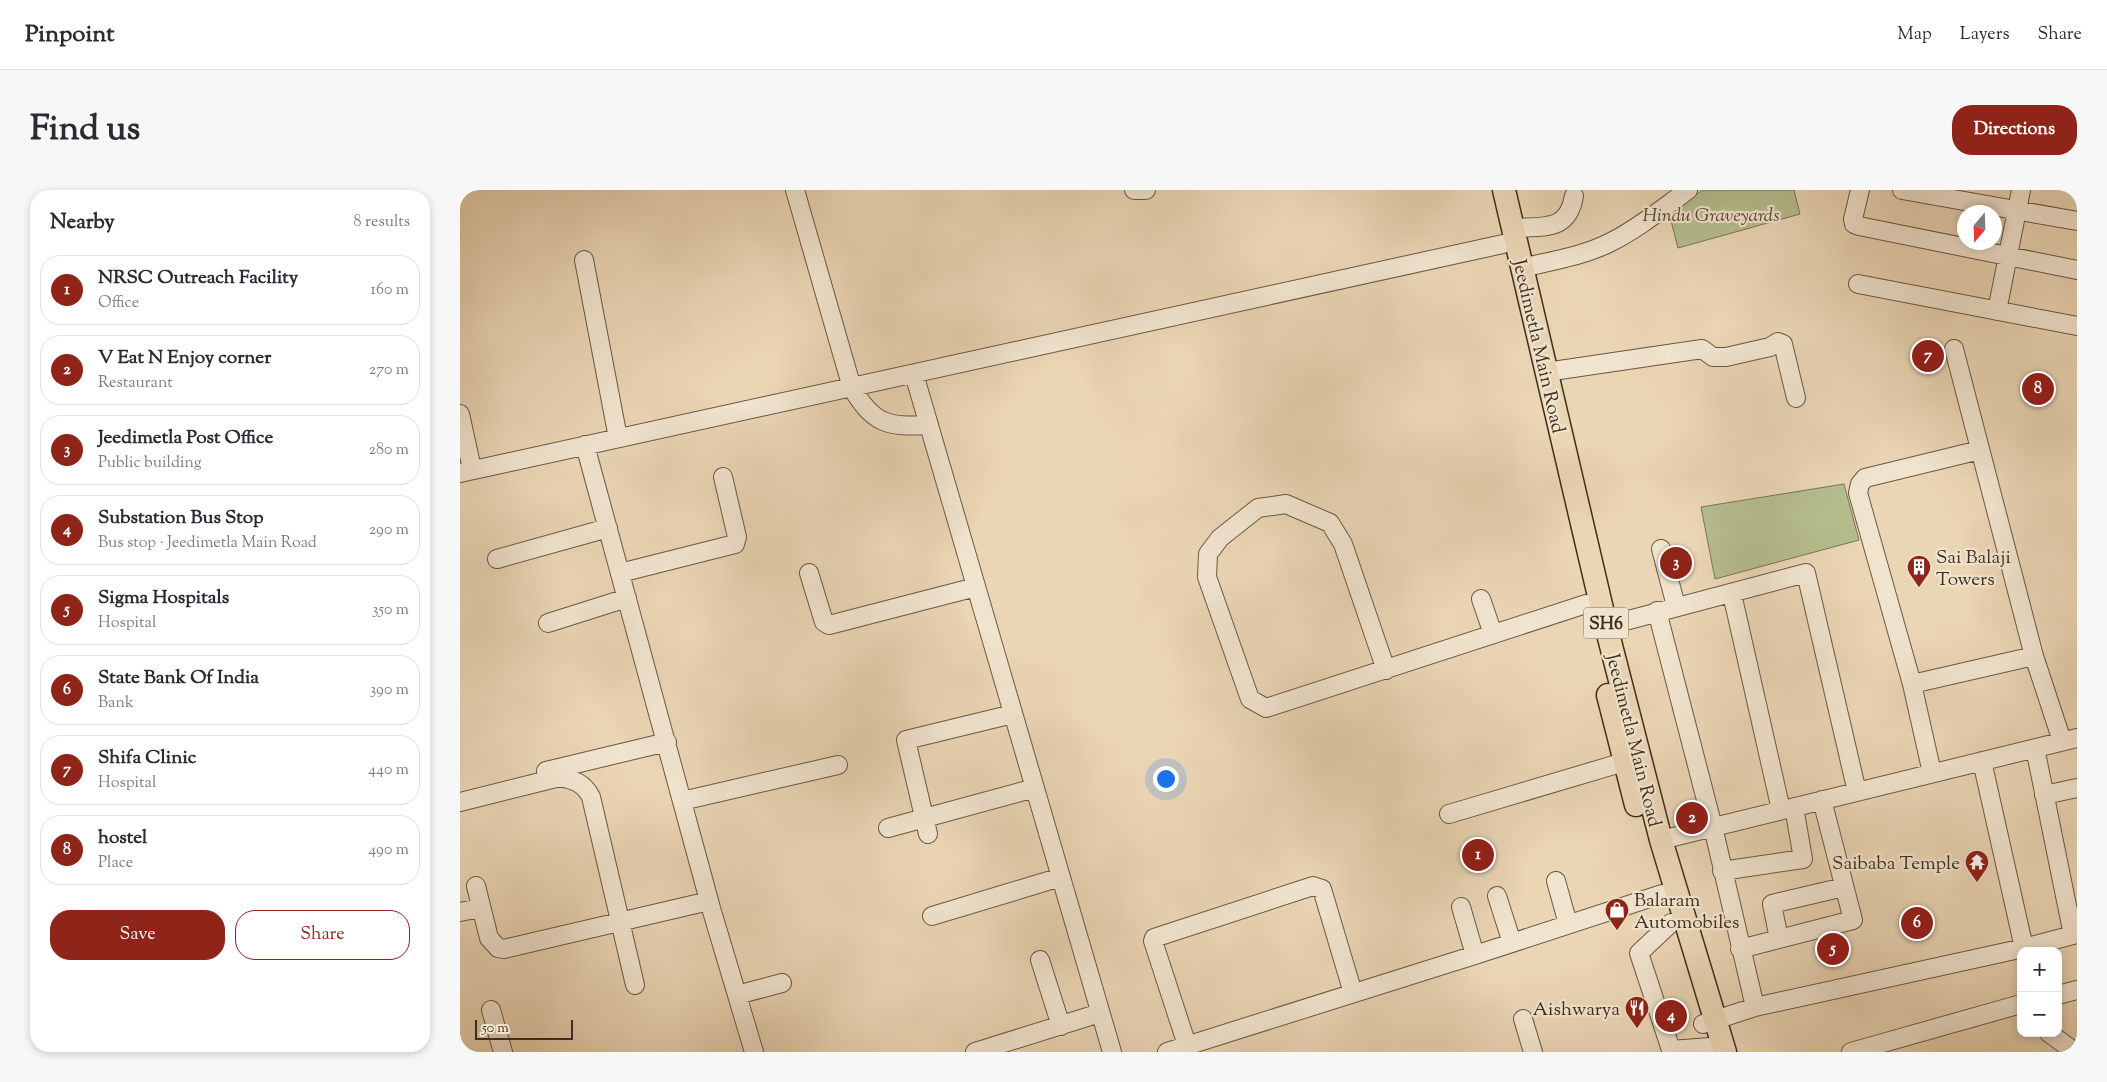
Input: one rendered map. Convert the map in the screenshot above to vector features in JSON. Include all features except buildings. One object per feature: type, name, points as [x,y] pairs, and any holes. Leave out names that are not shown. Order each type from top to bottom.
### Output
[{"type":"main road","name":"Jeedimetla Main Road","points":[[1491,190],[1521,268],[1606,626],[1716,1050]]},
{"type":"main road","name":"Jeedimetla Main Road","points":[[1504,190],[1508,236],[1586,604],[1624,762],[1671,923],[1709,1022]]},
{"type":"street","points":[[795,190],[852,388],[863,407],[874,417],[903,426],[929,425]]},
{"type":"street","points":[[1134,190],[1138,192],[1146,190]]},
{"type":"street","points":[[1521,268],[1582,253],[1610,243],[1632,231],[1688,190]]},
{"type":"street","points":[[1860,190],[1853,219],[1854,224],[2077,270]]},
{"type":"street","points":[[1902,190],[2077,222]]},
{"type":"street","points":[[1997,311],[2021,190]]},
{"type":"street","points":[[460,414],[466,471],[852,388],[1508,236],[1560,222],[1568,216],[1574,196]]},
{"type":"street","points":[[584,260],[618,438]]},
{"type":"street","points":[[1858,284],[2077,326]]},
{"type":"street","points":[[1546,372],[1702,349],[1713,357],[1726,357],[1770,347],[1778,342],[1783,344],[1796,398]]},
{"type":"street","points":[[1661,840],[2070,740],[2034,656],[1954,350]]},
{"type":"street","points":[[914,374],[1112,1052]]},
{"type":"street","points":[[585,445],[709,901],[754,1052]]},
{"type":"street","points":[[1932,773],[1912,684],[1858,493],[1860,484],[1865,478],[1980,450]]},
{"type":"street","points":[[620,573],[735,544],[738,538],[722,477]]},
{"type":"street","points":[[1386,670],[1344,544],[1330,523],[1286,504],[1258,508],[1220,538],[1208,554],[1207,578],[1250,699],[1262,707],[1269,708],[1386,670],[1493,634],[1586,604]]},
{"type":"street","points":[[497,558],[608,528]]},
{"type":"street","points":[[1661,549],[1676,606]]},
{"type":"street","points":[[809,573],[824,622],[829,625],[976,587]]},
{"type":"street","points":[[1606,626],[1806,573],[1857,792]]},
{"type":"street","points":[[1722,871],[1803,859],[1788,809],[1732,594]]},
{"type":"street","points":[[548,623],[627,598]]},
{"type":"street","points":[[1481,599],[1493,634]]},
{"type":"street","points":[[1657,611],[1713,827],[1755,1007]]},
{"type":"street","points":[[1912,684],[2034,656]]},
{"type":"street","points":[[926,826],[906,740],[1013,714]]},
{"type":"street","points":[[460,792],[667,742]]},
{"type":"street","points":[[2028,947],[2075,935],[2035,748]]},
{"type":"street","points":[[1982,761],[2024,947]]},
{"type":"street","points":[[1450,814],[1624,762]]},
{"type":"street","points":[[682,801],[838,765]]},
{"type":"street","points":[[460,802],[560,777],[576,780],[586,788],[591,797],[635,985]]},
{"type":"street","points":[[888,828],[926,826],[1035,788]]},
{"type":"street","points":[[2044,795],[2077,788]]},
{"type":"street","points":[[1740,949],[1853,920],[1822,800]]},
{"type":"street","points":[[932,916],[1061,877]]},
{"type":"street","points":[[1556,882],[1568,924]]},
{"type":"street","points":[[476,886],[489,938],[498,948],[504,949],[709,901]]},
{"type":"street","points":[[1187,1045],[1153,941],[1154,938],[1313,886],[1322,889],[1353,993]]},
{"type":"street","points":[[1779,939],[1772,904],[1844,886]]},
{"type":"street","points":[[1167,1052],[1662,894]]},
{"type":"street","points":[[1497,896],[1512,943]]},
{"type":"street","points":[[1461,907],[1475,955]]},
{"type":"street","points":[[460,912],[481,908]]},
{"type":"street","points":[[1671,923],[1639,953],[1671,1050],[1716,1050]]},
{"type":"street","points":[[1709,1022],[1755,1007],[2017,950]]},
{"type":"street","points":[[1040,960],[1061,1026]]},
{"type":"street","points":[[737,995],[782,983]]},
{"type":"street","points":[[2062,994],[2077,990]]},
{"type":"street","points":[[1851,1052],[2017,1006]]},
{"type":"street","points":[[491,1010],[503,1052]]},
{"type":"street","points":[[975,1052],[1100,1013]]},
{"type":"street","points":[[1523,1019],[1533,1052]]},
{"type":"street","points":[[2054,1037],[2075,1052]]},
{"type":"green space","name":"Hindu Graveyards","points":[[1703,190],[1794,190],[1800,214],[1678,248],[1669,213]]},
{"type":"green space","points":[[1844,484],[1859,540],[1715,579],[1701,507]]},
{"type":"place","name":"Shifa Clinic","points":[[1928,356]]},
{"type":"place","name":"hostel","points":[[2038,389]]},
{"type":"place","name":"Jeedimetla Post Office","points":[[1676,563]]},
{"type":"place","name":"Sai Balaji Towers","points":[[1919,588]]},
{"type":"place","name":"V Eat N Enjoy corner","points":[[1692,818]]},
{"type":"place","name":"NRSC Outreach Facility","points":[[1478,855]]},
{"type":"place","name":"Saibaba Temple","points":[[1977,883]]},
{"type":"place","name":"State Bank Of India","points":[[1917,923]]},
{"type":"place","name":"Balaram Automobiles","points":[[1617,931]]},
{"type":"place","name":"Sigma Hospitals","points":[[1833,949]]},
{"type":"place","name":"Substation Bus Stop","points":[[1671,1016]]},
{"type":"place","name":"Aishwarya","points":[[1637,1029]]}]
